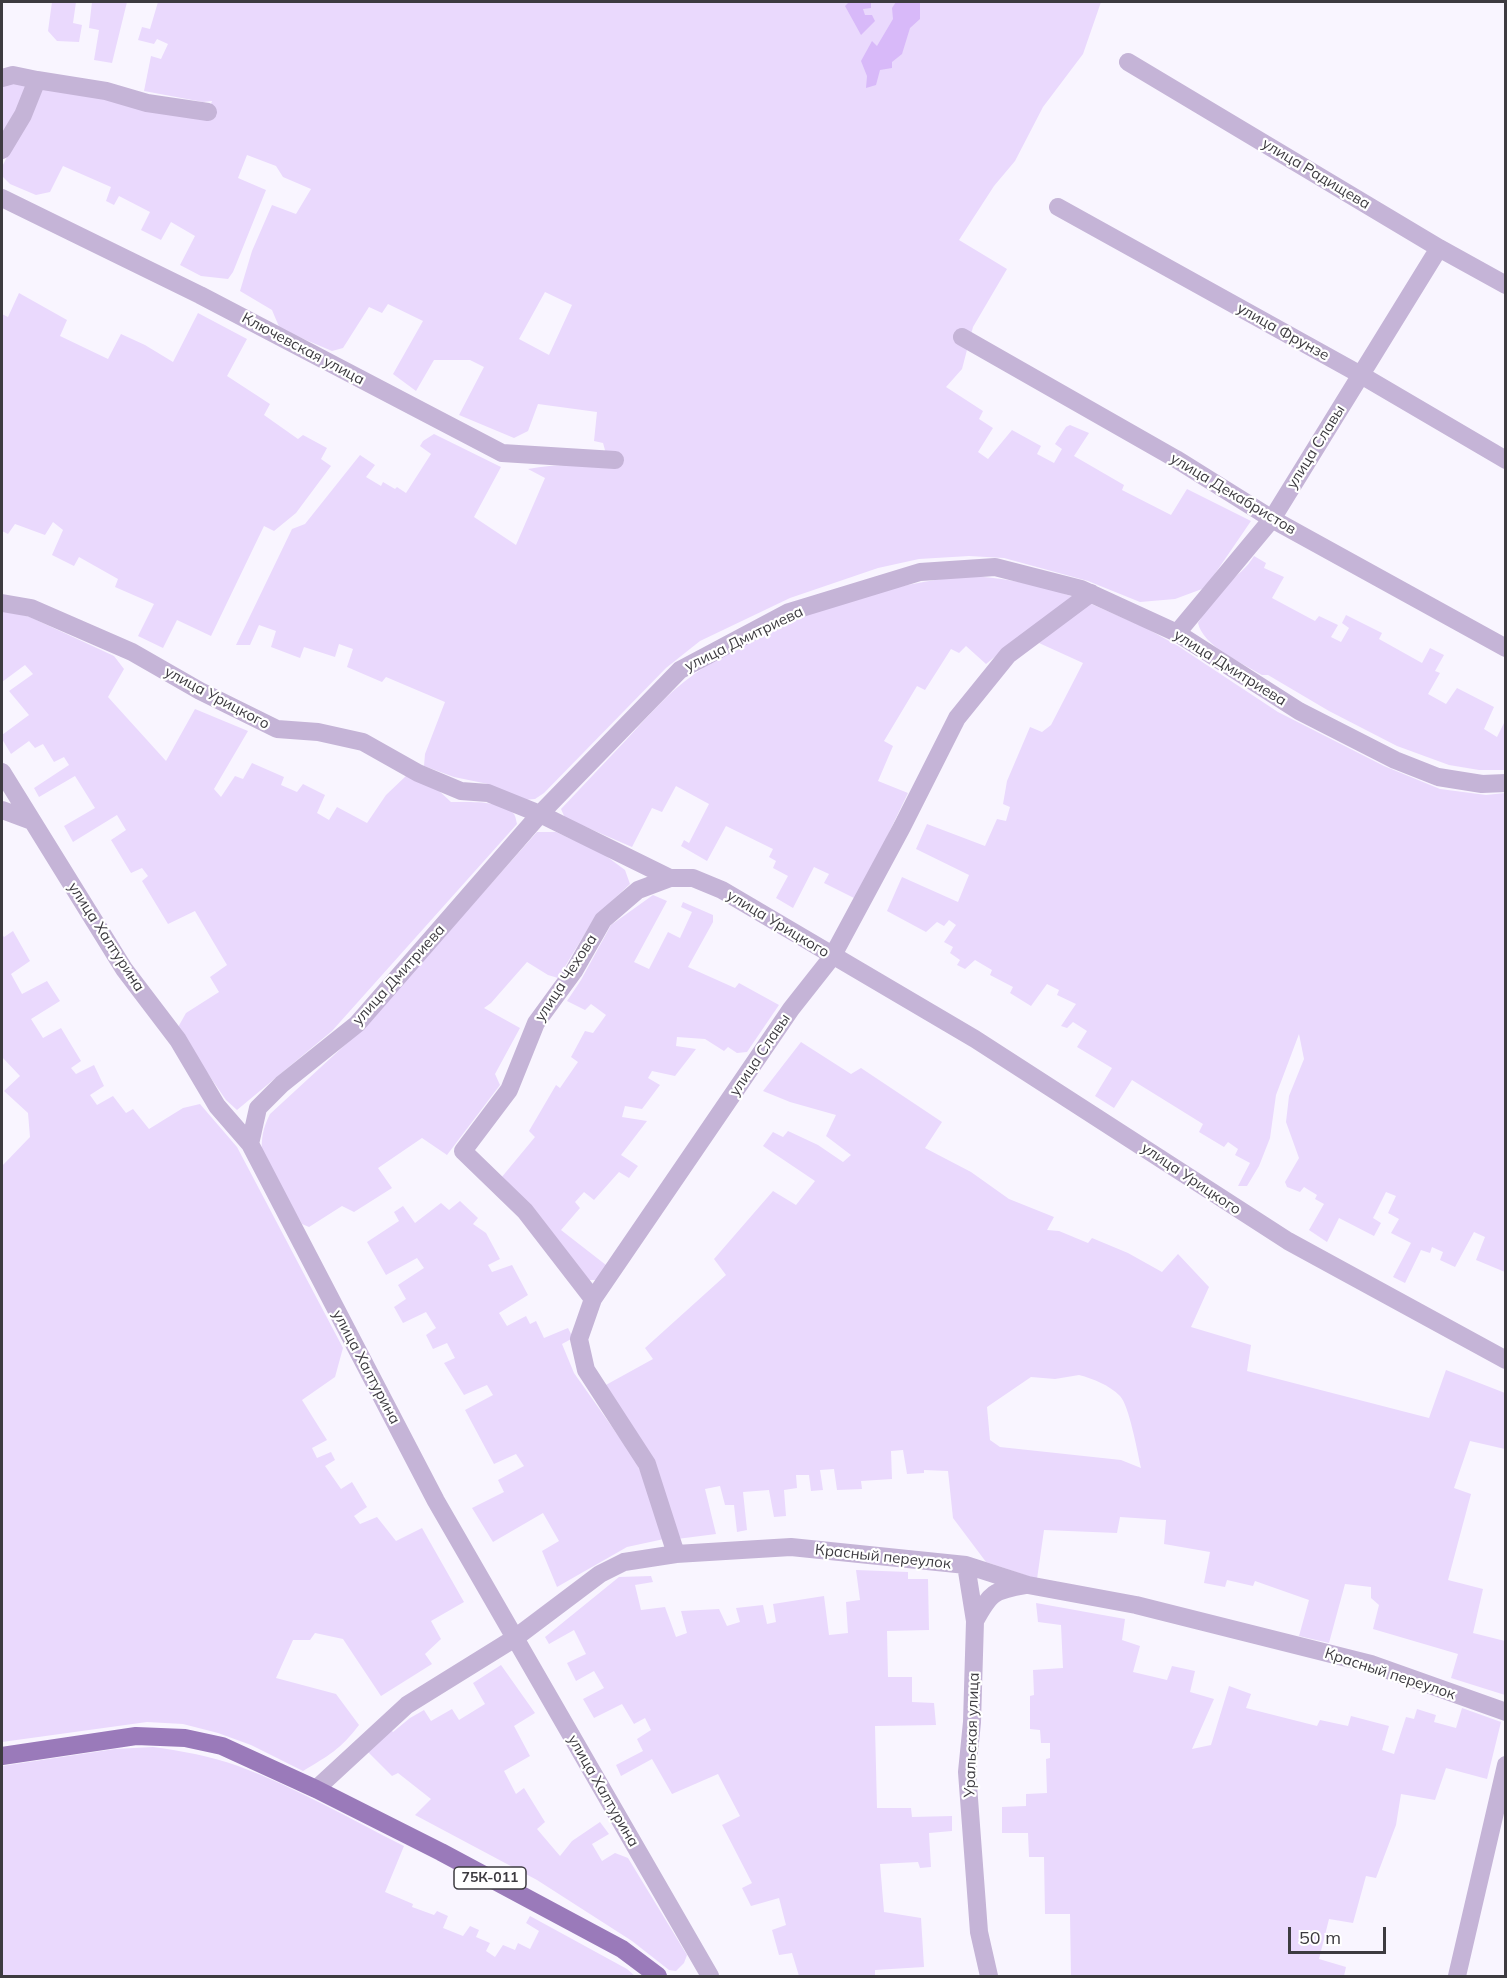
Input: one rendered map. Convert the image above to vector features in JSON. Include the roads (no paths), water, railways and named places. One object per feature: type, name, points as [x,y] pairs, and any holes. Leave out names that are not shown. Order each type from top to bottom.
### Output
[{"type":"main road","name":"75К-011","points":[[2,1756],[136,1736],[185,1738],[222,1746],[316,1789],[441,1852],[622,1949],[658,1977]]},
{"type":"street","name":"улица Радищева","points":[[1128,62],[1439,248],[1506,285]]},
{"type":"street","points":[[2,78],[13,75],[106,91],[147,103],[208,112]]},
{"type":"street","points":[[2,150],[23,115],[37,80]]},
{"type":"street","name":"Ключевская улица","points":[[2,198],[200,295],[502,453],[615,460]]},
{"type":"street","name":"улица Фрунзе","points":[[1058,207],[1361,375],[1506,460]]},
{"type":"street","name":"улица Славы","points":[[1177,633],[1272,519],[1439,248]]},
{"type":"street","name":"улица Декабристов","points":[[962,337],[1176,459],[1272,519],[1506,648]]},
{"type":"street","name":"улица Дмитриева","points":[[250,1144],[258,1108],[282,1084],[357,1024],[540,814],[680,670],[789,612],[920,572],[995,567],[1091,593],[1177,633],[1299,711],[1395,760],[1438,777],[1482,784],[1506,783]]},
{"type":"street","name":"улица Славы","points":[[676,1554],[647,1464],[586,1370],[579,1339],[593,1299],[791,1009],[832,957],[957,718],[1008,655],[1091,593]]},
{"type":"street","name":"улица Урицкого","points":[[2,603],[31,608],[132,652],[200,692],[277,729],[318,732],[363,742],[418,773],[461,791],[488,793],[540,814],[670,878],[693,878],[722,890],[832,957],[854,967],[975,1039],[1288,1241],[1506,1360]]},
{"type":"street","name":"улица Халтурина","points":[[2,772],[124,969],[178,1040],[217,1106],[250,1144],[436,1501],[702,1972]]},
{"type":"street","points":[[2,810],[32,821]]},
{"type":"street","name":"улица Чехова","points":[[593,1299],[525,1211],[463,1151],[509,1090],[536,1023],[574,971],[603,920],[638,890],[670,878]]},
{"type":"street","name":"Красный переулок","points":[[316,1789],[407,1705],[515,1638],[600,1574],[624,1562],[676,1554],[791,1547],[966,1565],[1028,1585],[1136,1605],[1371,1664],[1506,1712]]},
{"type":"street","name":"Уральская улица","points":[[966,1565],[975,1621],[972,1722],[967,1772],[979,1932],[989,1977]]},
{"type":"street","points":[[975,1621],[986,1600],[1002,1588],[1028,1585]]},
{"type":"street","points":[[1457,1977],[1506,1765]]}]
